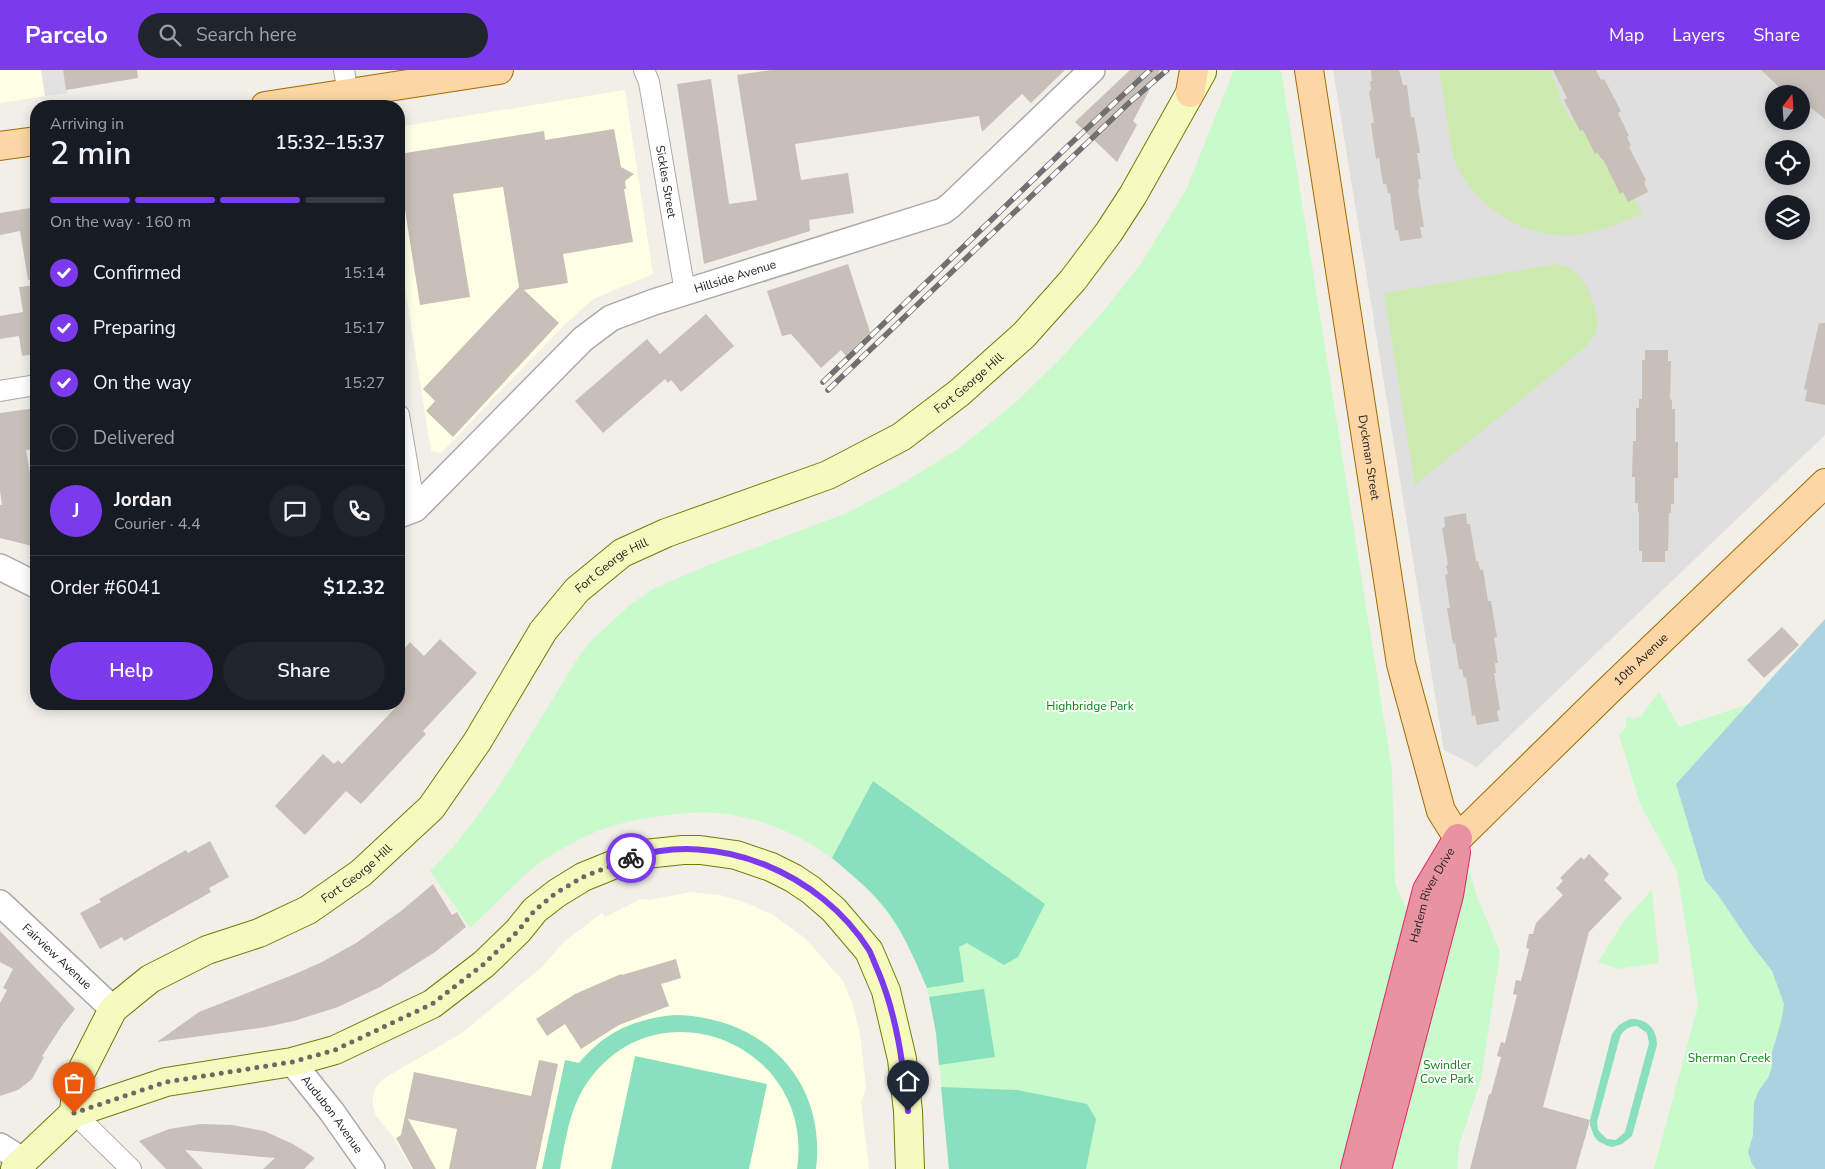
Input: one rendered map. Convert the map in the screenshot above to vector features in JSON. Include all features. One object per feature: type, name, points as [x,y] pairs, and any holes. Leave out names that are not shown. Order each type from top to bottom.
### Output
[{"type":"highway","name":"Harlem River Drive","points":[[1355,1169],[1427,890],[1458,838]]},
{"type":"highway","name":"Harlem River Drive","points":[[1377,1169],[1449,895],[1458,838]]},
{"type":"main road","points":[[296,100],[347,90],[498,70]]},
{"type":"main road","name":"Fort George Hill","points":[[74,1113],[77,1080],[113,1009],[150,979],[207,950],[259,933],[308,910],[361,873],[431,808],[477,742],[543,631],[577,590],[622,553],[666,533],[828,475],[901,438],[959,392],[1024,335],[1073,280],[1109,232],[1133,195],[1192,82],[1203,70]]},
{"type":"main road","name":"Dyckman Street","points":[[1309,70],[1401,664],[1441,811],[1458,838]]},
{"type":"main road","points":[[0,146],[30,142]]},
{"type":"main road","name":"10th Avenue","points":[[1458,838],[1825,483]]},
{"type":"main road","points":[[20,1165],[74,1113],[166,1082],[292,1062],[335,1050],[432,1004],[501,949],[535,910],[556,893],[583,877],[645,854],[667,850],[700,850],[736,855],[771,867],[793,878],[811,890],[834,910],[869,951],[886,991],[902,1059],[908,1111],[910,1169]]},
{"type":"street","name":"Sickles Street","points":[[644,70],[649,82],[685,292]]},
{"type":"street","name":"Hillside Avenue","points":[[407,512],[584,339],[611,318],[685,292],[942,211],[958,199],[1092,70]]},
{"type":"street","points":[[0,390],[30,386]]},
{"type":"street","points":[[405,488],[407,512]]},
{"type":"street","points":[[0,567],[30,582]]},
{"type":"street","name":"Fairview Avenue","points":[[0,902],[113,1009]]},
{"type":"street","name":"Audubon Avenue","points":[[292,1062],[332,1112],[372,1169]]},
{"type":"street","points":[[74,1113],[131,1169]]},
{"type":"street","points":[[0,1146],[20,1165]]},
{"type":"shaded area","points":[[0,70],[41,70],[45,96],[0,103]]},
{"type":"shaded area","points":[[41,70],[63,70],[67,93],[45,96]]},
{"type":"shaded area","points":[[1333,70],[1825,70],[1825,435],[1477,767],[1444,750]]},
{"type":"shaded area","points":[[625,90],[653,274],[593,299],[558,331],[441,453],[431,451],[405,287],[405,126]]},
{"type":"shaded area","points":[[691,892],[720,895],[744,902],[773,915],[805,938],[843,981],[852,1002],[860,1034],[866,1088],[861,1102],[869,1169],[412,1169],[393,1137],[375,1114],[373,1095],[376,1087],[383,1079],[462,1033],[542,967],[565,941],[602,913],[605,917],[641,899],[650,900]]},
{"type":"green space","name":"Highbridge Park","points":[[1234,70],[1281,70],[1392,770],[1395,884],[1410,916],[1345,1169],[949,1169],[940,1071],[930,999],[915,958],[899,929],[855,877],[828,856],[800,838],[769,825],[737,816],[716,813],[675,814],[644,818],[606,828],[578,840],[538,864],[470,928],[430,871],[453,847],[480,813],[505,777],[576,661],[591,641],[630,605],[653,589],[706,566],[847,513],[898,486],[958,449],[1015,403],[1062,357],[1107,307],[1142,262],[1186,190]]},
{"type":"green space","points":[[1439,70],[1549,70],[1560,93],[1558,96],[1570,119],[1573,118],[1583,130],[1595,153],[1597,152],[1601,160],[1603,159],[1620,193],[1623,192],[1628,202],[1634,199],[1643,214],[1594,232],[1577,235],[1538,232],[1520,226],[1502,216],[1472,190],[1461,174],[1453,157]]},
{"type":"green space","points":[[1557,264],[1567,266],[1575,271],[1591,295],[1597,323],[1592,339],[1582,350],[1415,485],[1384,293]]},
{"type":"green space","name":"Sherman Creek","points":[[1659,692],[1679,727],[1749,704],[1676,784],[1705,880],[1718,895],[1772,971],[1784,1004],[1772,1052],[1772,1067],[1754,1103],[1753,1135],[1748,1152],[1756,1169],[1654,1169],[1698,1005],[1677,871],[1640,804],[1619,735],[1627,726],[1625,720],[1628,717],[1634,719],[1641,716]]},
{"type":"green space","points":[[873,781],[1045,904],[1018,957],[1004,965],[967,943],[959,947],[964,982],[927,988],[906,942],[890,915],[871,892],[832,858]]},
{"type":"green space","name":"Swindler Cove Park","points":[[1470,873],[1476,894],[1500,952],[1481,1080],[1459,1146],[1457,1169],[1385,1169],[1455,906]]},
{"type":"green space","points":[[1652,890],[1659,963],[1618,969],[1598,962],[1626,918]]},
{"type":"green space","points":[[984,989],[995,1057],[939,1065],[936,1033],[929,997]]},
{"type":"green space","points":[[674,1015],[706,1018],[735,1027],[761,1040],[782,1059],[799,1081],[811,1107],[817,1137],[816,1169],[797,1169],[796,1125],[781,1087],[756,1059],[723,1040],[686,1032],[648,1037],[612,1055],[583,1089],[578,1098],[568,1128],[560,1169],[542,1169],[565,1060],[579,1063],[599,1043],[621,1029],[646,1020]]},
{"type":"green space","points":[[1630,1019],[1646,1022],[1653,1029],[1657,1045],[1632,1136],[1622,1144],[1612,1147],[1598,1141],[1594,1136],[1590,1120],[1612,1034],[1619,1025]],"holes":[[[1634,1026],[1647,1033],[1649,1043],[1625,1132],[1616,1140],[1607,1139],[1598,1130],[1597,1122],[1620,1037],[1623,1032]]]},
{"type":"green space","points":[[635,1056],[767,1084],[749,1169],[611,1169]]},
{"type":"green space","points":[[941,1087],[1017,1090],[1087,1104],[1096,1119],[1086,1169],[949,1169]]},
{"type":"water","points":[[1825,619],[1825,1169],[1756,1169],[1748,1152],[1753,1135],[1754,1103],[1772,1067],[1772,1052],[1784,1004],[1772,971],[1718,895],[1705,880],[1676,784]]},
{"type":"building","points":[[63,70],[137,70],[138,78],[66,90]]},
{"type":"building","points":[[771,70],[1065,70],[1031,103],[1022,94],[982,132],[979,116],[795,144],[801,180],[848,173],[854,213],[809,220],[810,231],[704,264],[677,84],[711,79],[729,204],[757,200],[737,75]]},
{"type":"building","points":[[1130,70],[1160,70],[1133,121],[1137,125],[1117,162],[1075,122]]},
{"type":"building","points":[[1371,70],[1399,70],[1403,85],[1407,85],[1411,117],[1414,117],[1420,153],[1417,153],[1421,179],[1418,179],[1418,189],[1424,227],[1420,227],[1422,238],[1400,241],[1398,230],[1395,230],[1390,193],[1388,193],[1386,184],[1383,184],[1379,158],[1376,159],[1371,123],[1374,123],[1369,91],[1371,90],[1370,81],[1372,81]]},
{"type":"building","points":[[1553,70],[1596,70],[1601,80],[1604,79],[1621,111],[1618,113],[1629,136],[1627,137],[1631,146],[1629,147],[1646,180],[1644,182],[1648,192],[1628,202],[1623,192],[1620,194],[1603,159],[1597,152],[1595,154],[1583,130],[1580,131],[1564,100],[1567,98]]},
{"type":"building","points":[[1761,70],[1825,70],[1825,119],[1810,107],[1810,85],[1777,85]]},
{"type":"building","points":[[614,129],[621,167],[634,174],[625,181],[626,189],[624,189],[633,242],[563,254],[568,283],[524,290],[559,323],[453,437],[426,411],[435,401],[423,389],[519,287],[503,187],[453,194],[470,297],[420,305],[405,210],[405,153],[544,131],[545,140]]},
{"type":"building","points":[[30,208],[30,280],[28,280],[20,231],[0,235],[0,213]]},
{"type":"building","points":[[848,264],[870,332],[846,356],[841,350],[821,368],[791,334],[782,336],[767,291]]},
{"type":"building","points":[[30,286],[30,355],[22,356],[19,336],[0,339],[0,316],[23,312],[19,287]]},
{"type":"building","points":[[706,314],[734,346],[681,392],[671,380],[668,383],[665,379],[603,433],[575,401],[647,339],[660,354]]},
{"type":"building","points":[[1819,323],[1825,323],[1825,405],[1805,401],[1807,390],[1804,389]]},
{"type":"building","points":[[1645,350],[1668,350],[1668,361],[1671,361],[1670,399],[1672,400],[1672,409],[1675,409],[1675,442],[1678,442],[1678,478],[1674,478],[1674,504],[1671,504],[1671,513],[1669,513],[1668,551],[1665,551],[1665,562],[1642,562],[1642,551],[1639,551],[1638,503],[1635,503],[1635,477],[1632,477],[1633,441],[1636,441],[1636,408],[1639,408],[1639,399],[1642,399],[1642,360],[1645,360]]},
{"type":"building","points":[[30,409],[30,450],[26,450],[30,472],[30,546],[0,538],[0,505],[2,505],[0,491],[0,413]]},
{"type":"building","points":[[1466,513],[1467,524],[1470,524],[1476,561],[1478,561],[1480,570],[1483,569],[1488,601],[1491,601],[1497,637],[1494,638],[1498,663],[1495,663],[1496,673],[1494,673],[1500,710],[1497,711],[1499,721],[1477,725],[1475,715],[1472,716],[1466,677],[1464,678],[1462,669],[1459,669],[1455,643],[1453,644],[1447,608],[1450,608],[1445,575],[1448,574],[1446,566],[1448,565],[1442,528],[1445,527],[1444,517]]},
{"type":"building","points":[[1782,627],[1799,645],[1764,678],[1747,660]]},
{"type":"building","points":[[440,639],[477,673],[423,731],[426,734],[361,804],[346,791],[305,835],[275,806],[323,754],[334,764],[338,760],[342,764],[393,710],[405,710],[405,647],[410,642],[424,656]]},
{"type":"building","points":[[210,841],[229,877],[209,888],[211,892],[124,941],[122,937],[100,949],[80,913],[101,902],[99,899],[186,850],[188,853]]},
{"type":"building","points":[[1589,854],[1609,874],[1604,880],[1622,898],[1589,932],[1543,1107],[1590,1120],[1576,1169],[1470,1169],[1489,1094],[1491,1094],[1501,1057],[1497,1056],[1501,1042],[1505,1043],[1517,995],[1513,994],[1516,980],[1521,981],[1529,949],[1526,948],[1529,934],[1533,934],[1536,923],[1563,895],[1556,888],[1563,881],[1560,878],[1581,857],[1584,860]]},
{"type":"building","points":[[433,884],[452,915],[457,912],[466,927],[435,952],[380,987],[338,1007],[294,1021],[266,1027],[157,1042],[199,1012],[295,974],[322,962],[356,943],[401,911]]},
{"type":"building","points":[[0,931],[75,1009],[42,1056],[44,1057],[32,1079],[18,1090],[0,1096],[0,1003],[7,990],[3,988],[13,969],[0,962]]},
{"type":"building","points":[[676,959],[681,978],[661,984],[669,1006],[619,1025],[581,1049],[565,1024],[547,1036],[536,1019],[575,994],[621,974]]},
{"type":"building","points":[[539,1060],[558,1064],[536,1169],[449,1169],[457,1129],[408,1119],[436,1169],[413,1169],[396,1138],[401,1135],[414,1072],[531,1096]]},
{"type":"building","points":[[200,1124],[232,1125],[264,1131],[293,1144],[315,1158],[304,1169],[263,1169],[275,1158],[185,1150],[203,1169],[166,1169],[139,1141],[169,1129]]},
{"type":"railway","points":[[823,382],[1068,146],[1150,70]]},
{"type":"railway","points":[[828,390],[1130,102],[1167,70]]},
{"type":"way so far","points":[[74,1113],[166,1082],[292,1062],[335,1050],[432,1004],[501,949],[535,910],[556,893],[583,877],[631,858]]},
{"type":"route","points":[[631,858],[667,850],[700,850],[736,855],[771,867],[793,878],[811,890],[834,910],[850,926],[869,951],[886,991],[902,1059],[908,1111]]}]
